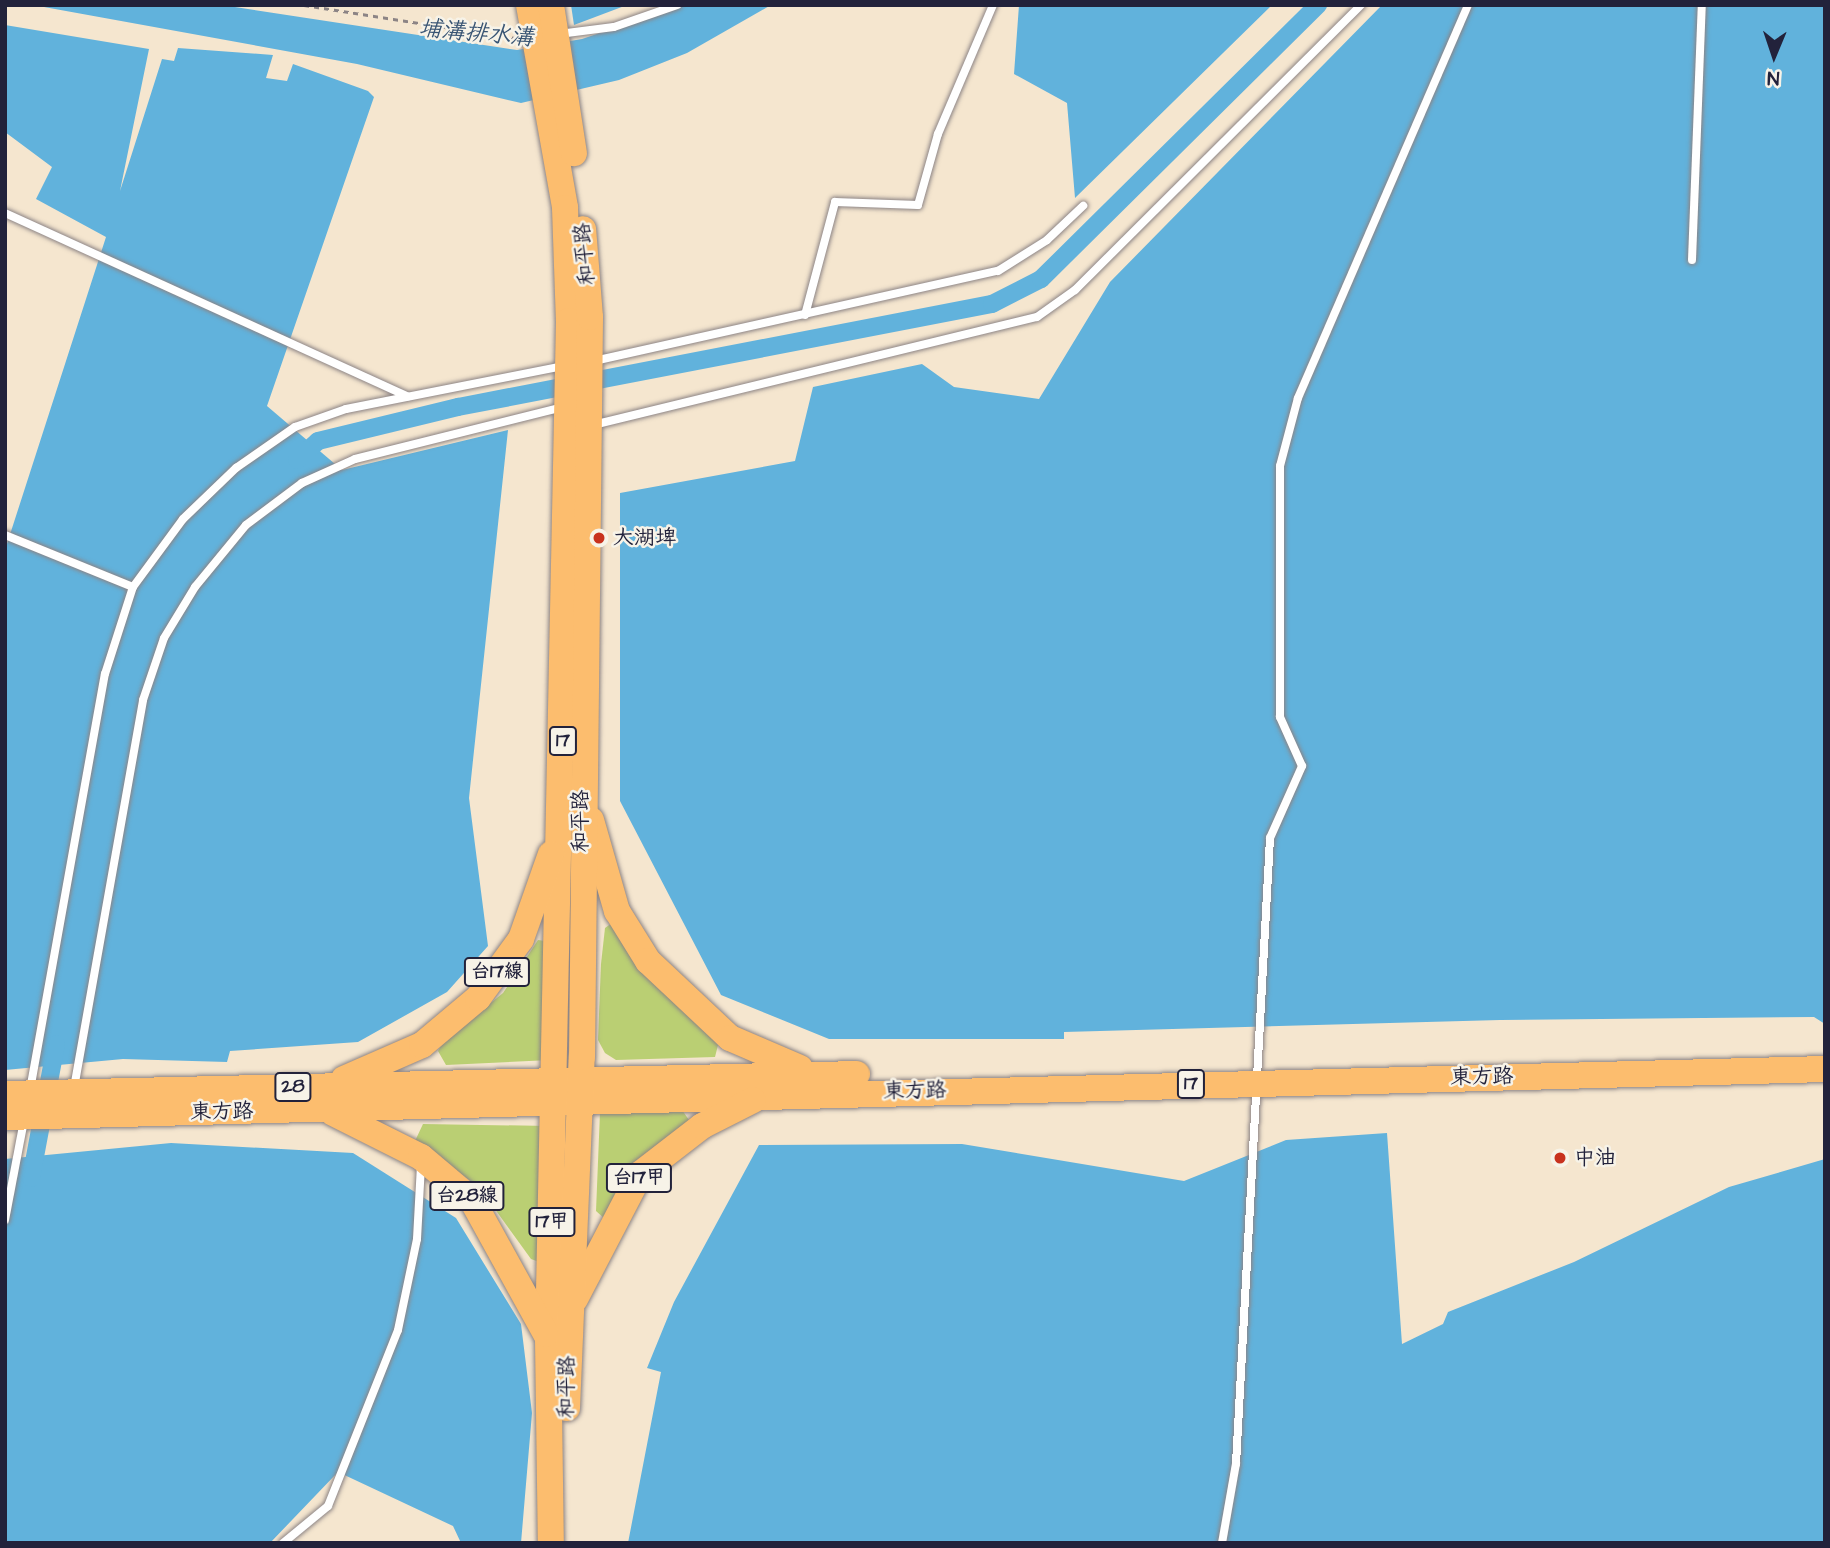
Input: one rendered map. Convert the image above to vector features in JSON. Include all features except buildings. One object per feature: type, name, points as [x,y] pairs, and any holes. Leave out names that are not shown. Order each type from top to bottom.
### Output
[{"type":"main road","name":"17","points":[[529,5],[550,39]]},
{"type":"main road","name":"17","points":[[550,39],[551,5]]},
{"type":"main road","name":"和平路","points":[[550,39],[578,368],[572,769],[569,1310],[564,1543]]},
{"type":"main road","points":[[572,769],[617,911],[648,961],[730,1038],[786,1065],[833,1075]]},
{"type":"main road","name":"台17線","points":[[323,1098],[411,1051],[478,998],[521,939],[550,869],[572,769]]},
{"type":"main road","name":"東方路","points":[[569,1092],[762,1095],[1825,1052]]},
{"type":"main road","name":"東方路","points":[[16,1104],[569,1092],[833,1075],[1825,1069]]},
{"type":"main road","name":"和平路","points":[[551,1543],[548,1339],[569,1092]]},
{"type":"main road","name":"台17甲","points":[[569,1310],[640,1174],[702,1126],[762,1095]]},
{"type":"main road","name":"台28線","points":[[323,1098],[421,1157],[472,1200],[548,1339]]},
{"type":"lane","points":[[550,39],[614,27],[677,5]]},
{"type":"lane","points":[[805,315],[835,202],[918,205],[938,134],[993,5]]},
{"type":"lane","points":[[71,1103],[143,700],[164,638],[195,586],[246,525],[302,484],[355,459],[578,409],[1037,317],[1075,290],[1361,5]]},
{"type":"lane","points":[[1222,1543],[1236,1464],[1269,838],[1302,766],[1280,717],[1280,466],[1298,398],[1468,5]]},
{"type":"lane","points":[[1692,260],[1702,5]]},
{"type":"lane","points":[[5,1220],[16,1104],[105,674],[133,587],[183,519],[236,468],[295,427],[407,396],[578,368],[998,271],[1047,240],[1083,206]]},
{"type":"lane","points":[[5,213],[407,396]]},
{"type":"lane","points":[[5,535],[133,587]]},
{"type":"lane","points":[[284,1543],[328,1506],[398,1330],[417,1239],[421,1157]]},
{"type":"path","points":[[304,5],[473,35],[550,39]]},
{"type":"green space","points":[[612,923],[718,1045],[715,1057],[616,1060],[605,1053],[598,1040],[601,964],[605,928]]},
{"type":"green space","points":[[538,940],[552,942],[550,1060],[446,1065],[438,1051],[443,1042],[503,993]]},
{"type":"green space","points":[[682,1110],[689,1120],[641,1164],[605,1219],[596,1211],[600,1112]]},
{"type":"green space","points":[[423,1124],[548,1126],[542,1263],[531,1259],[479,1187],[415,1141]]},
{"type":"water","points":[[33,5],[222,5],[517,50],[582,39],[682,5],[771,5],[687,53],[619,80],[521,103],[357,64]]},
{"type":"water","points":[[571,5],[627,5],[574,25]]},
{"type":"water","points":[[1019,5],[1272,5],[1075,198],[1067,103],[1014,74]]},
{"type":"water","points":[[1382,5],[1825,5],[1825,1024],[1814,1017],[1500,1020],[1064,1032],[1064,1039],[829,1039],[721,995],[620,801],[620,493],[795,461],[813,387],[922,364],[954,387],[1039,399],[1110,282]]},
{"type":"water","points":[[5,25],[149,49],[120,191],[162,59],[174,61],[178,48],[273,55],[266,78],[287,81],[293,64],[368,91],[374,97],[267,406],[342,470],[508,430],[469,798],[488,946],[447,992],[358,1042],[230,1051],[227,1062],[123,1059],[5,1070],[5,550],[106,237],[36,199],[52,167],[5,132]]},
{"type":"water","points":[[1387,1133],[1402,1344],[1443,1324],[1448,1312],[1574,1262],[1729,1187],[1825,1159],[1825,1543],[628,1543],[661,1372],[647,1368],[674,1302],[759,1145],[962,1144],[1184,1181],[1286,1140]]},
{"type":"water","points":[[171,1143],[353,1153],[456,1218],[521,1324],[532,1413],[521,1543],[461,1543],[453,1526],[338,1472],[270,1543],[5,1543],[5,1159]]},
{"type":"waterway","points":[[297,460],[318,441],[458,407],[992,304],[1041,279],[1318,5]]},
{"type":"waterway","points":[[31,1178],[56,1044]]},
{"type":"place","name":"大湖埤","points":[[599,538]]},
{"type":"place","name":"中油","points":[[1560,1158]]},
{"type":"water label","name":"埔溝排水溝","points":[[476,33]]}]
